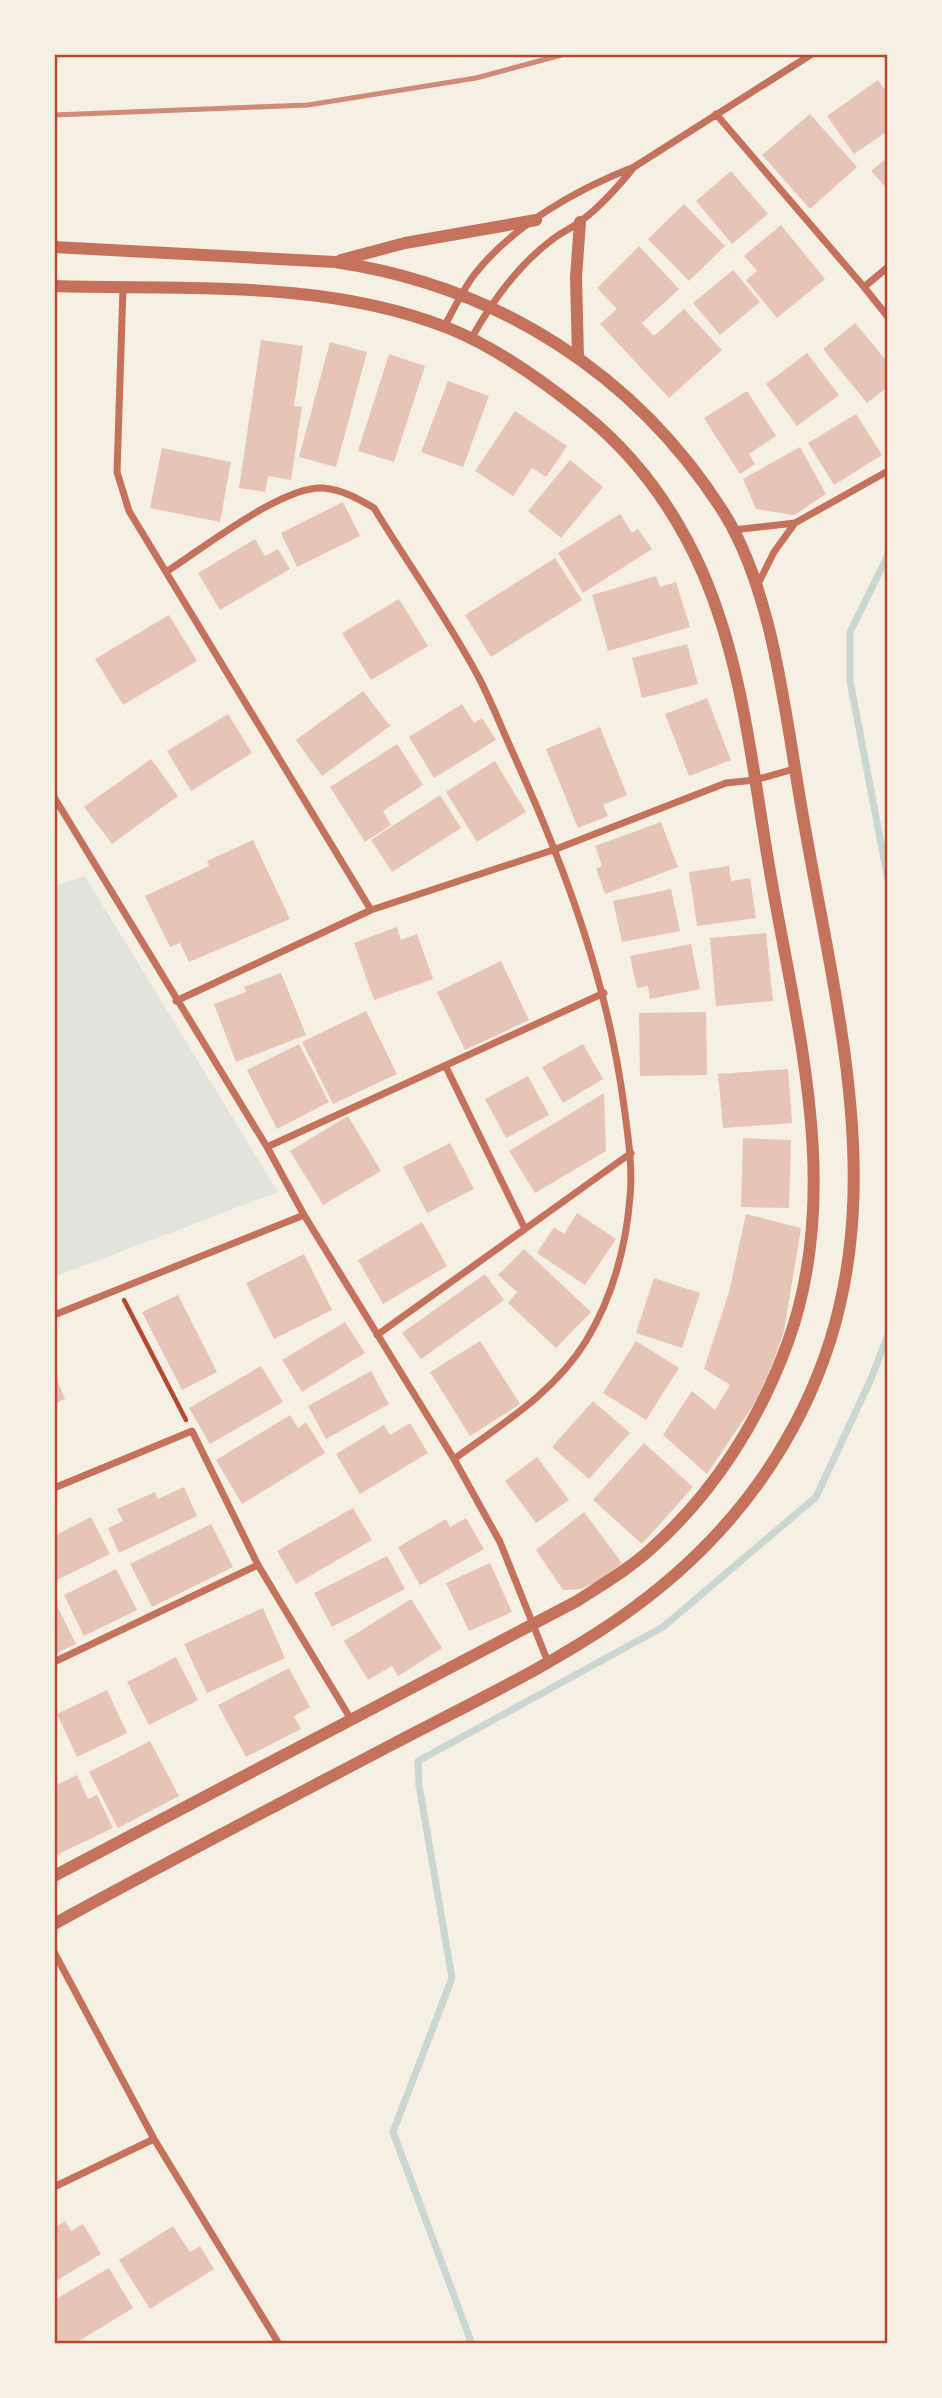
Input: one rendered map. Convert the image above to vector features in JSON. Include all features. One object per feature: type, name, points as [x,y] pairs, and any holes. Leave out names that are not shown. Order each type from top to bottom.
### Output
[{"type":"street","points":[[444,327],[462,293],[488,259],[536,220],[607,177],[634,167],[811,54]]},
{"type":"street","points":[[716,114],[888,317]]},
{"type":"street","points":[[471,339],[489,306],[531,258],[553,239],[580,222],[615,191],[634,167]]},
{"type":"street","points":[[335,262],[405,243],[536,220]]},
{"type":"street","points":[[578,357],[576,277],[580,222]]},
{"type":"street","points":[[54,247],[335,262],[400,273],[462,293],[578,357],[631,401],[695,472],[733,530],[758,584],[839,1021],[853,1118],[855,1197],[850,1254],[841,1303],[816,1379],[798,1417],[761,1480],[722,1529],[675,1577],[641,1605],[548,1662],[54,1924]]},
{"type":"street","points":[[863,287],[888,267]]},
{"type":"street","points":[[54,286],[306,295],[350,301],[444,327],[471,339],[543,382],[584,414],[639,466],[684,533],[712,597],[743,699],[810,1096],[814,1161],[811,1229],[802,1290],[789,1340],[753,1422],[710,1484],[655,1545],[627,1569],[577,1601],[54,1876]]},
{"type":"street","points":[[123,288],[117,472],[129,512],[371,910]]},
{"type":"street","points":[[733,530],[795,523],[888,471]]},
{"type":"street","points":[[166,572],[295,491],[321,488],[347,492],[373,508],[479,677],[556,849],[604,993],[621,1081],[631,1153],[631,1197],[622,1252],[609,1296],[586,1341],[565,1370],[531,1404],[454,1459]]},
{"type":"street","points":[[758,584],[774,552],[795,523]]},
{"type":"street","points":[[176,1001],[371,910],[556,849],[726,783],[755,780],[794,769]]},
{"type":"street","points":[[54,797],[267,1147],[304,1215],[454,1459],[500,1542],[548,1662]]},
{"type":"street","points":[[267,1147],[604,993]]},
{"type":"street","points":[[446,1067],[525,1229]]},
{"type":"street","points":[[377,1335],[631,1153]]},
{"type":"street","points":[[54,1315],[304,1215]]},
{"type":"street","points":[[54,1488],[192,1431],[258,1565],[352,1721]]},
{"type":"street","points":[[54,1662],[258,1565]]},
{"type":"street","points":[[54,1952],[154,2139],[279,2344]]},
{"type":"street","points":[[54,2187],[154,2139]]},
{"type":"path","points":[[119,1290],[192,1431]]},
{"type":"shaded area","points":[[85,876],[278,1192],[54,1277],[54,886]]},
{"type":"building","points":[[878,80],[888,94],[888,131],[854,154],[827,116]]},
{"type":"building","points":[[810,114],[857,167],[810,209],[762,155]]},
{"type":"building","points":[[888,157],[888,190],[871,171]]},
{"type":"building","points":[[731,171],[768,214],[732,244],[696,201]]},
{"type":"building","points":[[684,204],[725,246],[689,281],[648,239]]},
{"type":"building","points":[[781,225],[825,279],[777,318],[746,280],[757,271],[744,256]]},
{"type":"building","points":[[639,246],[679,289],[642,323],[654,336],[684,309],[722,350],[669,398],[600,324],[617,309],[597,288]]},
{"type":"building","points":[[733,270],[760,302],[720,335],[693,303]]},
{"type":"building","points":[[855,323],[885,359],[888,357],[888,387],[867,403],[823,349]]},
{"type":"building","points":[[261,340],[303,346],[294,406],[302,407],[291,480],[268,476],[265,492],[239,488]]},
{"type":"building","points":[[330,342],[367,352],[336,467],[299,457]]},
{"type":"building","points":[[807,353],[839,395],[797,426],[766,384]]},
{"type":"building","points":[[389,354],[425,366],[394,462],[358,451]]},
{"type":"building","points":[[448,381],[489,396],[463,467],[421,452]]},
{"type":"building","points":[[747,391],[776,436],[749,454],[755,464],[740,474],[704,418]]},
{"type":"building","points":[[515,411],[567,446],[546,477],[532,468],[513,496],[475,471]]},
{"type":"building","points":[[856,414],[882,455],[834,485],[808,443]]},
{"type":"building","points":[[800,447],[826,494],[794,515],[756,509],[743,479]]},
{"type":"building","points":[[162,448],[231,462],[220,522],[150,508]]},
{"type":"building","points":[[570,460],[603,487],[561,538],[528,511]]},
{"type":"building","points":[[343,502],[360,536],[297,567],[281,533]]},
{"type":"building","points":[[620,514],[632,533],[638,529],[652,549],[583,593],[558,553]]},
{"type":"building","points":[[255,539],[265,556],[278,549],[290,569],[220,610],[198,573]]},
{"type":"building","points":[[555,558],[582,600],[491,657],[465,615]]},
{"type":"building","points":[[656,576],[660,587],[676,582],[690,627],[608,651],[592,595]]},
{"type":"building","points":[[399,599],[428,646],[371,680],[342,633]]},
{"type":"building","points":[[169,615],[197,661],[123,705],[95,659]]},
{"type":"building","points":[[687,644],[698,684],[642,698],[632,658]]},
{"type":"building","points":[[363,691],[390,726],[322,776],[296,740]]},
{"type":"building","points":[[707,698],[731,760],[689,776],[665,714]]},
{"type":"building","points":[[462,704],[474,723],[482,718],[496,740],[434,778],[409,737]]},
{"type":"building","points":[[228,714],[252,753],[191,791],[167,751]]},
{"type":"building","points":[[600,727],[627,795],[603,805],[608,816],[578,828],[546,749]]},
{"type":"building","points":[[397,744],[423,785],[383,811],[391,825],[365,842],[330,787]]},
{"type":"building","points":[[151,759],[178,796],[112,844],[84,807]]},
{"type":"building","points":[[495,761],[526,812],[477,842],[446,792]]},
{"type":"building","points":[[440,795],[461,828],[392,872],[371,840]]},
{"type":"building","points":[[661,822],[678,867],[605,894],[596,868],[602,866],[595,846]]},
{"type":"building","points":[[253,840],[290,919],[189,962],[180,943],[170,947],[145,896],[209,866],[207,861]]},
{"type":"building","points":[[729,866],[731,881],[750,878],[756,918],[697,926],[689,872]]},
{"type":"building","points":[[671,889],[680,931],[622,942],[613,901]]},
{"type":"building","points":[[397,927],[401,940],[417,934],[433,979],[374,1000],[354,943]]},
{"type":"building","points":[[766,933],[773,1001],[716,1006],[710,938]]},
{"type":"building","points":[[691,944],[700,989],[650,999],[648,986],[637,988],[630,956]]},
{"type":"building","points":[[501,961],[529,1020],[465,1050],[437,992]]},
{"type":"building","points":[[281,973],[306,1035],[236,1062],[214,1004],[246,992],[244,987]]},
{"type":"building","points":[[366,1011],[397,1074],[333,1104],[302,1042]]},
{"type":"building","points":[[706,1012],[707,1075],[640,1076],[639,1013]]},
{"type":"building","points":[[299,1044],[329,1102],[277,1129],[247,1070]]},
{"type":"building","points":[[583,1044],[603,1079],[563,1103],[542,1067]]},
{"type":"building","points":[[788,1069],[792,1123],[723,1128],[718,1074]]},
{"type":"building","points":[[528,1076],[549,1115],[506,1138],[485,1099]]},
{"type":"building","points":[[604,1093],[606,1151],[535,1193],[509,1151]]},
{"type":"building","points":[[348,1116],[381,1171],[323,1205],[290,1151]]},
{"type":"building","points":[[743,1138],[791,1140],[789,1208],[741,1207]]},
{"type":"building","points":[[450,1143],[474,1189],[427,1213],[403,1167]]},
{"type":"building","points":[[577,1213],[616,1239],[585,1285],[537,1253],[554,1227],[564,1234]]},
{"type":"building","points":[[746,1214],[801,1228],[784,1331],[772,1365],[756,1401],[707,1474],[663,1435],[692,1391],[715,1410],[730,1385],[704,1369],[729,1292]]},
{"type":"building","points":[[422,1222],[447,1266],[383,1304],[358,1260]]},
{"type":"building","points":[[524,1249],[591,1312],[556,1348],[508,1303],[517,1292],[498,1275]]},
{"type":"building","points":[[304,1254],[332,1310],[274,1339],[246,1283]]},
{"type":"building","points":[[485,1274],[504,1300],[421,1359],[402,1333]]},
{"type":"building","points":[[654,1278],[700,1293],[682,1348],[636,1333]]},
{"type":"building","points":[[178,1295],[217,1372],[182,1390],[142,1312]]},
{"type":"building","points":[[345,1322],[365,1353],[302,1392],[282,1360]]},
{"type":"building","points":[[480,1341],[520,1404],[470,1436],[430,1372]]},
{"type":"building","points":[[636,1341],[679,1368],[646,1420],[603,1393]]},
{"type":"building","points":[[261,1366],[283,1402],[210,1444],[189,1408]]},
{"type":"building","points":[[371,1371],[389,1404],[326,1439],[308,1406]]},
{"type":"building","points":[[54,1373],[65,1399],[54,1404]]},
{"type":"building","points":[[593,1401],[630,1433],[589,1479],[552,1447]]},
{"type":"building","points":[[290,1415],[298,1428],[306,1422],[325,1453],[242,1504],[216,1460]]},
{"type":"building","points":[[410,1423],[428,1453],[360,1494],[336,1454],[384,1425],[390,1435]]},
{"type":"building","points":[[644,1443],[693,1487],[642,1544],[593,1500]]},
{"type":"building","points":[[537,1457],[569,1500],[536,1523],[505,1481]]},
{"type":"building","points":[[184,1487],[197,1516],[119,1553],[108,1528],[123,1521],[117,1509],[155,1492],[158,1499]]},
{"type":"building","points":[[353,1508],[372,1540],[296,1584],[277,1551]]},
{"type":"building","points":[[584,1512],[622,1563],[599,1581],[581,1589],[563,1590],[536,1550]]},
{"type":"building","points":[[91,1517],[110,1554],[57,1580],[54,1574],[54,1536]]},
{"type":"building","points":[[466,1518],[484,1549],[420,1585],[398,1547],[446,1519],[450,1527]]},
{"type":"building","points":[[211,1524],[233,1567],[152,1607],[130,1564]]},
{"type":"building","points":[[387,1556],[405,1589],[332,1627],[314,1593]]},
{"type":"building","points":[[490,1563],[512,1612],[469,1631],[446,1583]]},
{"type":"building","points":[[116,1569],[137,1610],[84,1636],[64,1595]]},
{"type":"building","points":[[411,1599],[442,1648],[398,1676],[392,1666],[368,1680],[344,1641]]},
{"type":"building","points":[[54,1600],[76,1644],[54,1654]]},
{"type":"building","points":[[263,1608],[285,1658],[207,1693],[184,1644]]},
{"type":"building","points":[[176,1657],[198,1700],[149,1725],[127,1682]]},
{"type":"building","points":[[289,1668],[310,1707],[294,1716],[301,1729],[246,1757],[218,1705]]},
{"type":"building","points":[[107,1690],[127,1733],[77,1757],[57,1714]]},
{"type":"building","points":[[150,1741],[179,1796],[118,1828],[89,1772]]},
{"type":"building","points":[[77,1775],[88,1799],[97,1795],[113,1828],[54,1856],[54,1786]]},
{"type":"building","points":[[65,2221],[71,2231],[83,2224],[101,2254],[54,2282],[54,2228]]},
{"type":"building","points":[[173,2226],[190,2252],[200,2246],[214,2269],[150,2309],[119,2260]]},
{"type":"building","points":[[109,2268],[133,2308],[74,2344],[54,2344],[54,2300]]},
{"type":"waterway","points":[[888,555],[850,632],[850,681],[888,880]]},
{"type":"waterway","points":[[472,2344],[393,2132],[452,1978],[419,1785],[418,1761],[663,1627],[816,1497],[871,1379],[888,1335]]},
{"type":"railway","points":[[54,115],[308,105],[476,78],[565,54]]}]
